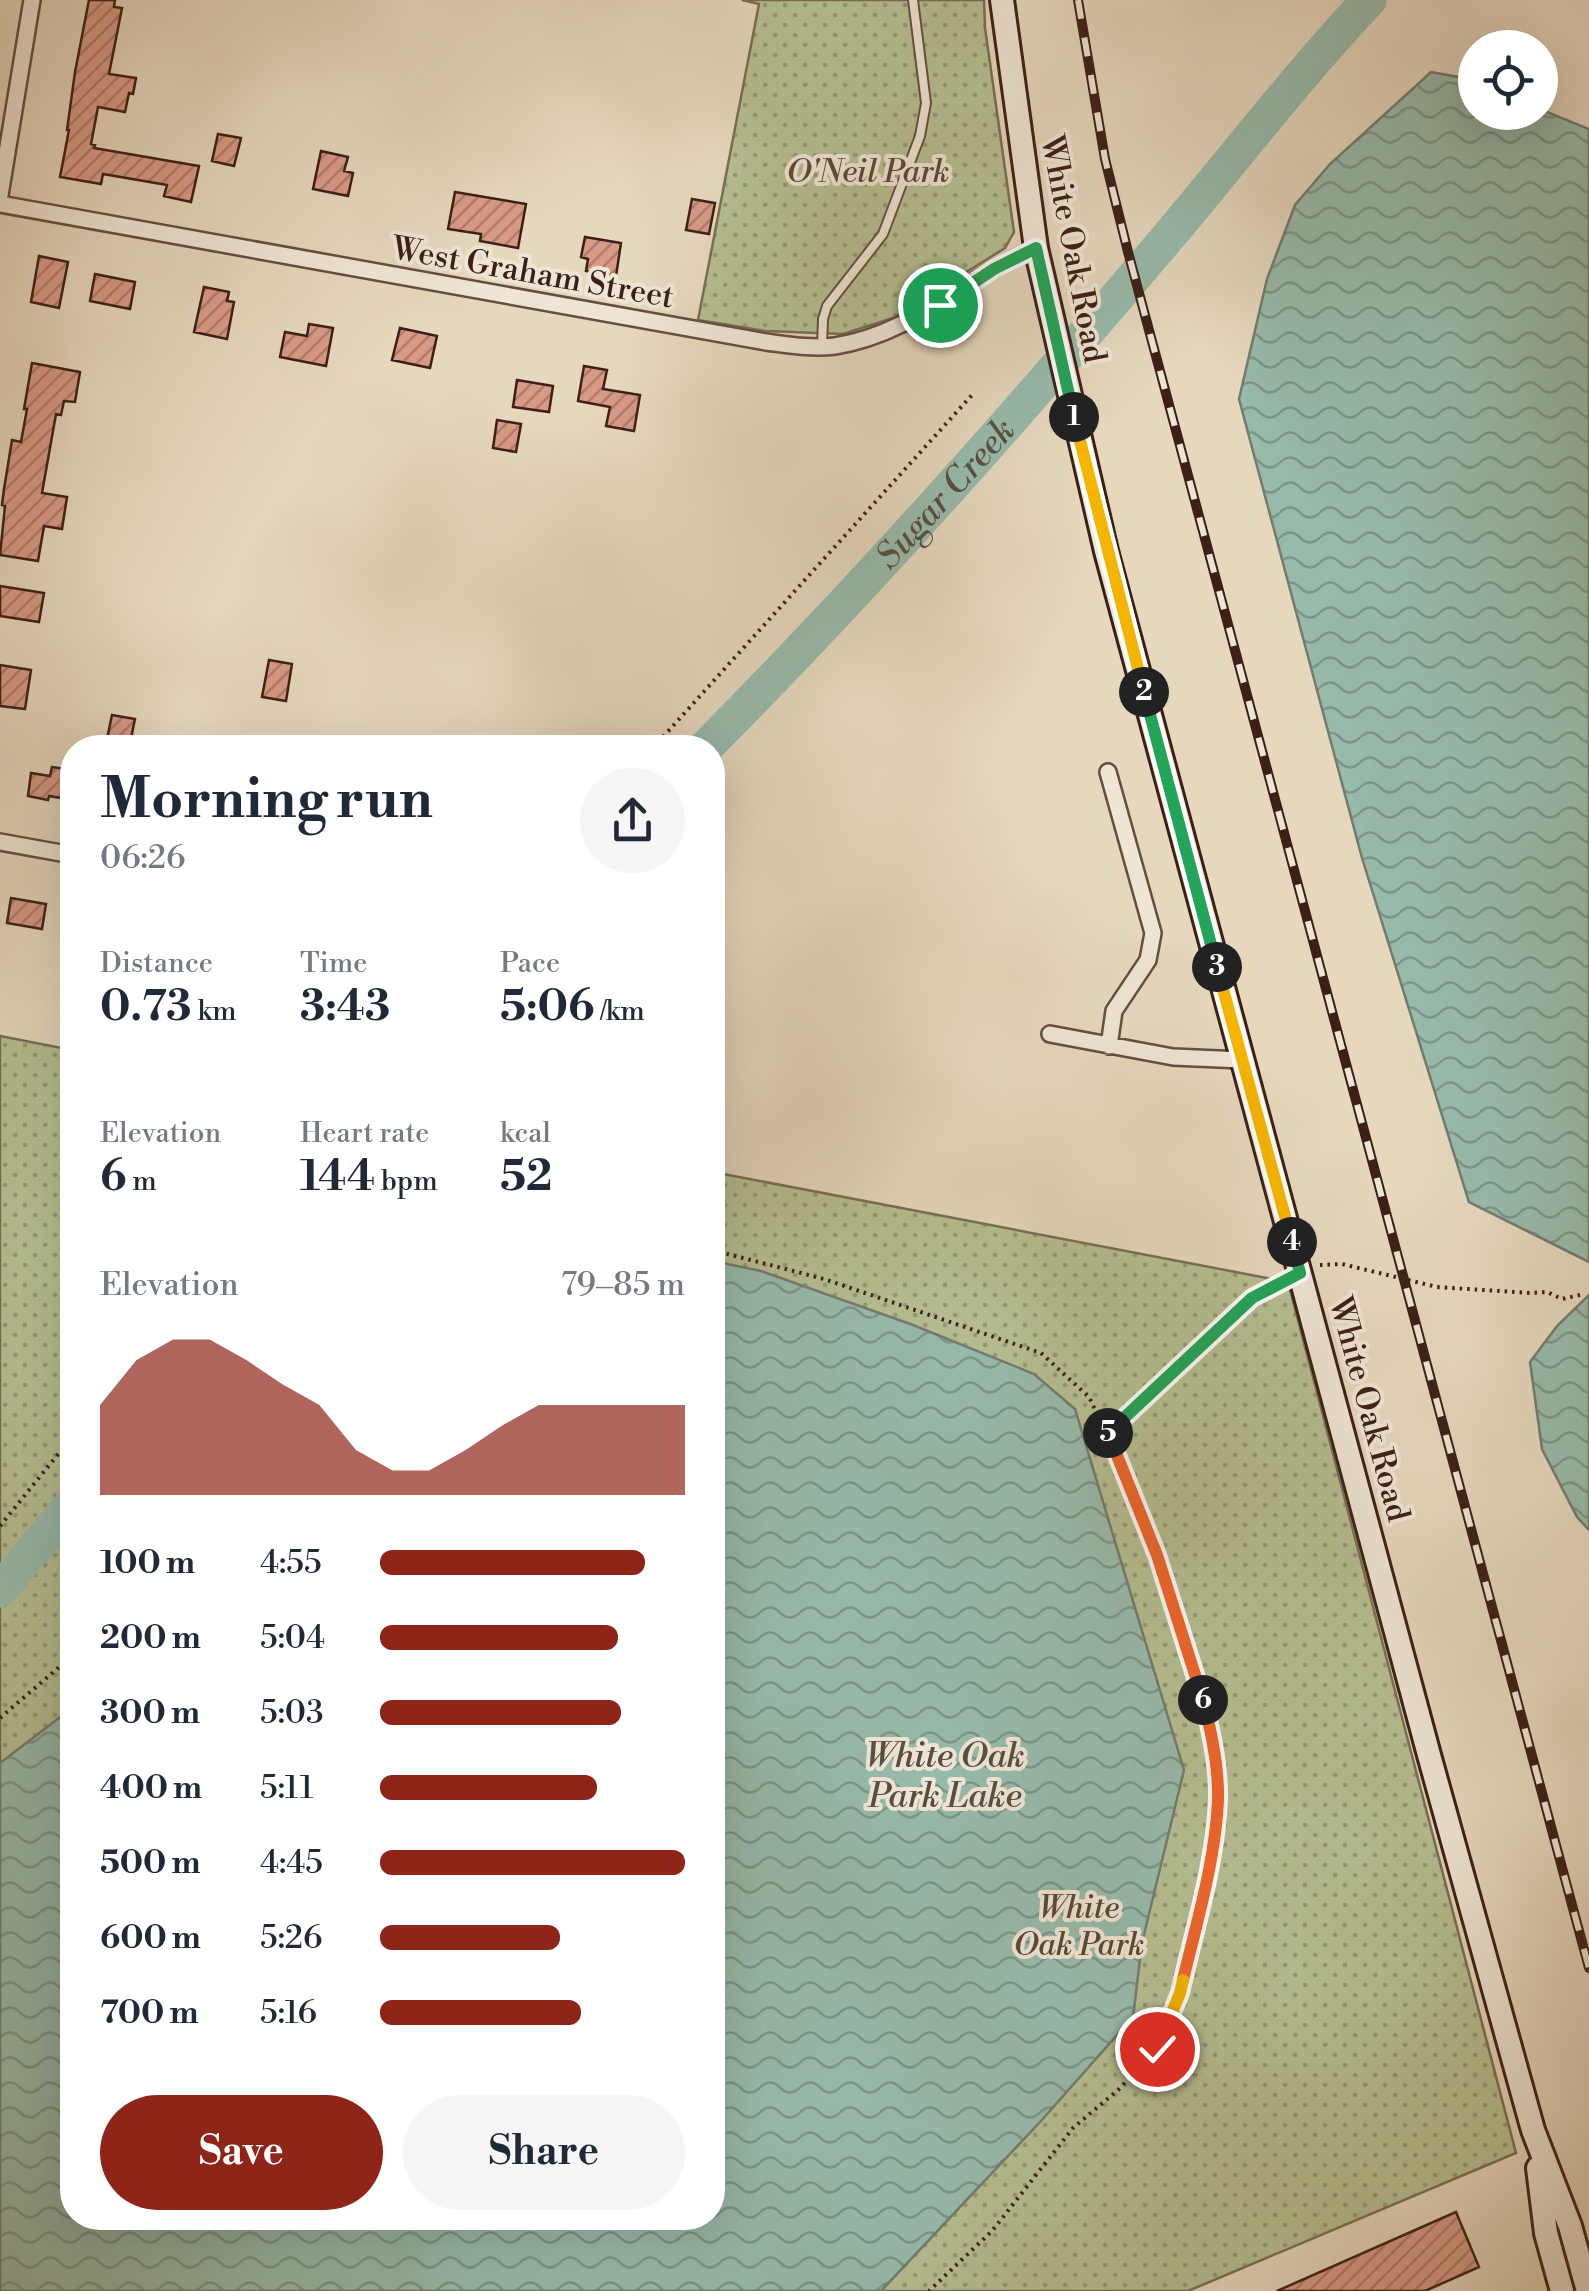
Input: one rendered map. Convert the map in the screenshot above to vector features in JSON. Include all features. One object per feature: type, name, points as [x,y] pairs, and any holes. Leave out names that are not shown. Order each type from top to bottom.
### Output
[{"type":"street","points":[[0,196],[32,0]]},
{"type":"street","name":"White Oak Road","points":[[1002,0],[1036,248],[1106,551],[1429,1756],[1533,2130],[1570,2226],[1588,2291]]},
{"type":"street","name":"West Graham Street","points":[[0,204],[766,342],[822,347],[881,334],[910,322],[994,269],[1036,248]]},
{"type":"street","points":[[1108,772],[1153,934],[1148,960],[1114,1011],[1109,1046]]},
{"type":"street","points":[[0,842],[60,854]]},
{"type":"street","points":[[1050,1034],[1173,1057],[1242,1060]]},
{"type":"street","name":"White Oak Road","points":[[1533,2130],[1546,2233],[1562,2291]]},
{"type":"lane","points":[[822,347],[827,306],[883,234],[920,136],[926,104],[913,0]]},
{"type":"path","points":[[666,735],[972,394]]},
{"type":"path","points":[[725,1253],[824,1279],[1041,1353],[1089,1397],[1157,1555],[1210,1726],[1218,1799],[1210,1866],[1180,1993],[1157,2049],[1118,2090],[1072,2128],[992,2231],[929,2291]]},
{"type":"path","points":[[1106,1434],[1252,1298],[1325,1263],[1436,1287],[1547,1292],[1562,1298],[1580,1295]]},
{"type":"path","points":[[0,1526],[60,1452]]},
{"type":"path","points":[[0,1718],[60,1666]]},
{"type":"green space","name":"O'Neil Park","points":[[742,0],[984,0],[1014,232],[1005,248],[893,318],[843,334],[765,331],[698,320],[759,4]]},
{"type":"green space","name":"White Oak Park","points":[[0,1036],[60,1048],[60,2230],[725,2230],[725,1174],[1288,1282],[1516,2153],[1188,2291],[0,2291]]},
{"type":"water","points":[[1431,72],[1458,77],[1458,130],[1558,130],[1558,116],[1589,129],[1589,1262],[1469,1202],[1362,858],[1239,399],[1267,279],[1295,205],[1330,164]]},
{"type":"water","name":"White Oak Park Lake","points":[[725,1264],[761,1271],[913,1325],[1034,1374],[1075,1409],[1184,1770],[1142,1943],[1133,2017],[881,2291],[0,2291],[0,1763],[60,1717],[60,2230],[725,2230]]},
{"type":"water","points":[[1589,1295],[1589,1530],[1577,1517],[1542,1449],[1530,1362],[1557,1326]]},
{"type":"building","points":[[89,0],[115,0],[114,7],[122,8],[109,74],[136,78],[125,112],[98,107],[91,144],[94,148],[199,166],[191,202],[164,196],[167,185],[103,174],[101,184],[60,177]]},
{"type":"building","points":[[218,134],[241,138],[234,166],[212,161]]},
{"type":"building","points":[[321,151],[348,157],[344,171],[353,173],[348,196],[313,189]]},
{"type":"building","points":[[455,192],[526,204],[518,248],[480,241],[481,234],[448,229]]},
{"type":"building","points":[[692,199],[715,203],[709,234],[686,230]]},
{"type":"building","points":[[585,237],[621,243],[616,276],[586,271],[588,259],[581,257]]},
{"type":"building","points":[[39,256],[68,262],[59,308],[31,302]]},
{"type":"building","points":[[95,274],[135,282],[130,309],[90,301]]},
{"type":"building","points":[[204,287],[229,292],[227,301],[234,302],[227,339],[194,332]]},
{"type":"building","points":[[309,324],[333,328],[326,366],[280,357],[285,332],[307,336]]},
{"type":"building","points":[[400,328],[437,336],[430,368],[392,360]]},
{"type":"building","points":[[32,363],[80,372],[75,402],[64,401],[61,415],[56,414],[42,493],[67,497],[62,529],[44,526],[38,561],[0,555],[5,506],[2,505],[12,440],[21,442]]},
{"type":"building","points":[[584,366],[607,370],[603,389],[640,395],[634,431],[606,426],[610,407],[578,401]]},
{"type":"building","points":[[517,380],[553,386],[549,412],[513,407]]},
{"type":"building","points":[[497,420],[521,424],[516,452],[493,448]]},
{"type":"building","points":[[0,586],[44,593],[39,622],[0,616]]},
{"type":"building","points":[[269,660],[292,664],[286,701],[262,697]]},
{"type":"building","points":[[0,665],[31,670],[25,709],[0,706]]},
{"type":"building","points":[[112,715],[135,719],[132,735],[108,735]]},
{"type":"building","points":[[52,767],[60,768],[60,798],[28,796],[31,773],[50,776]]},
{"type":"building","points":[[11,898],[46,904],[42,929],[7,923]]},
{"type":"building","points":[[1456,2212],[1479,2267],[1425,2291],[1277,2291]]},
{"type":"waterway","name":"Sugar Creek","points":[[718,735],[884,561],[999,433],[1369,0]]},
{"type":"waterway","name":"Sugar Creek","points":[[0,1590],[60,1518]]},
{"type":"railway","points":[[1078,0],[1105,159],[1128,252],[1589,1968]]},
{"type":"route","points":[[940,305],[994,269],[1036,248],[1106,551],[1300,1273],[1252,1298],[1106,1434],[1157,1555],[1194,1668],[1210,1726],[1218,1799],[1210,1866],[1180,1993],[1157,2049]]}]
